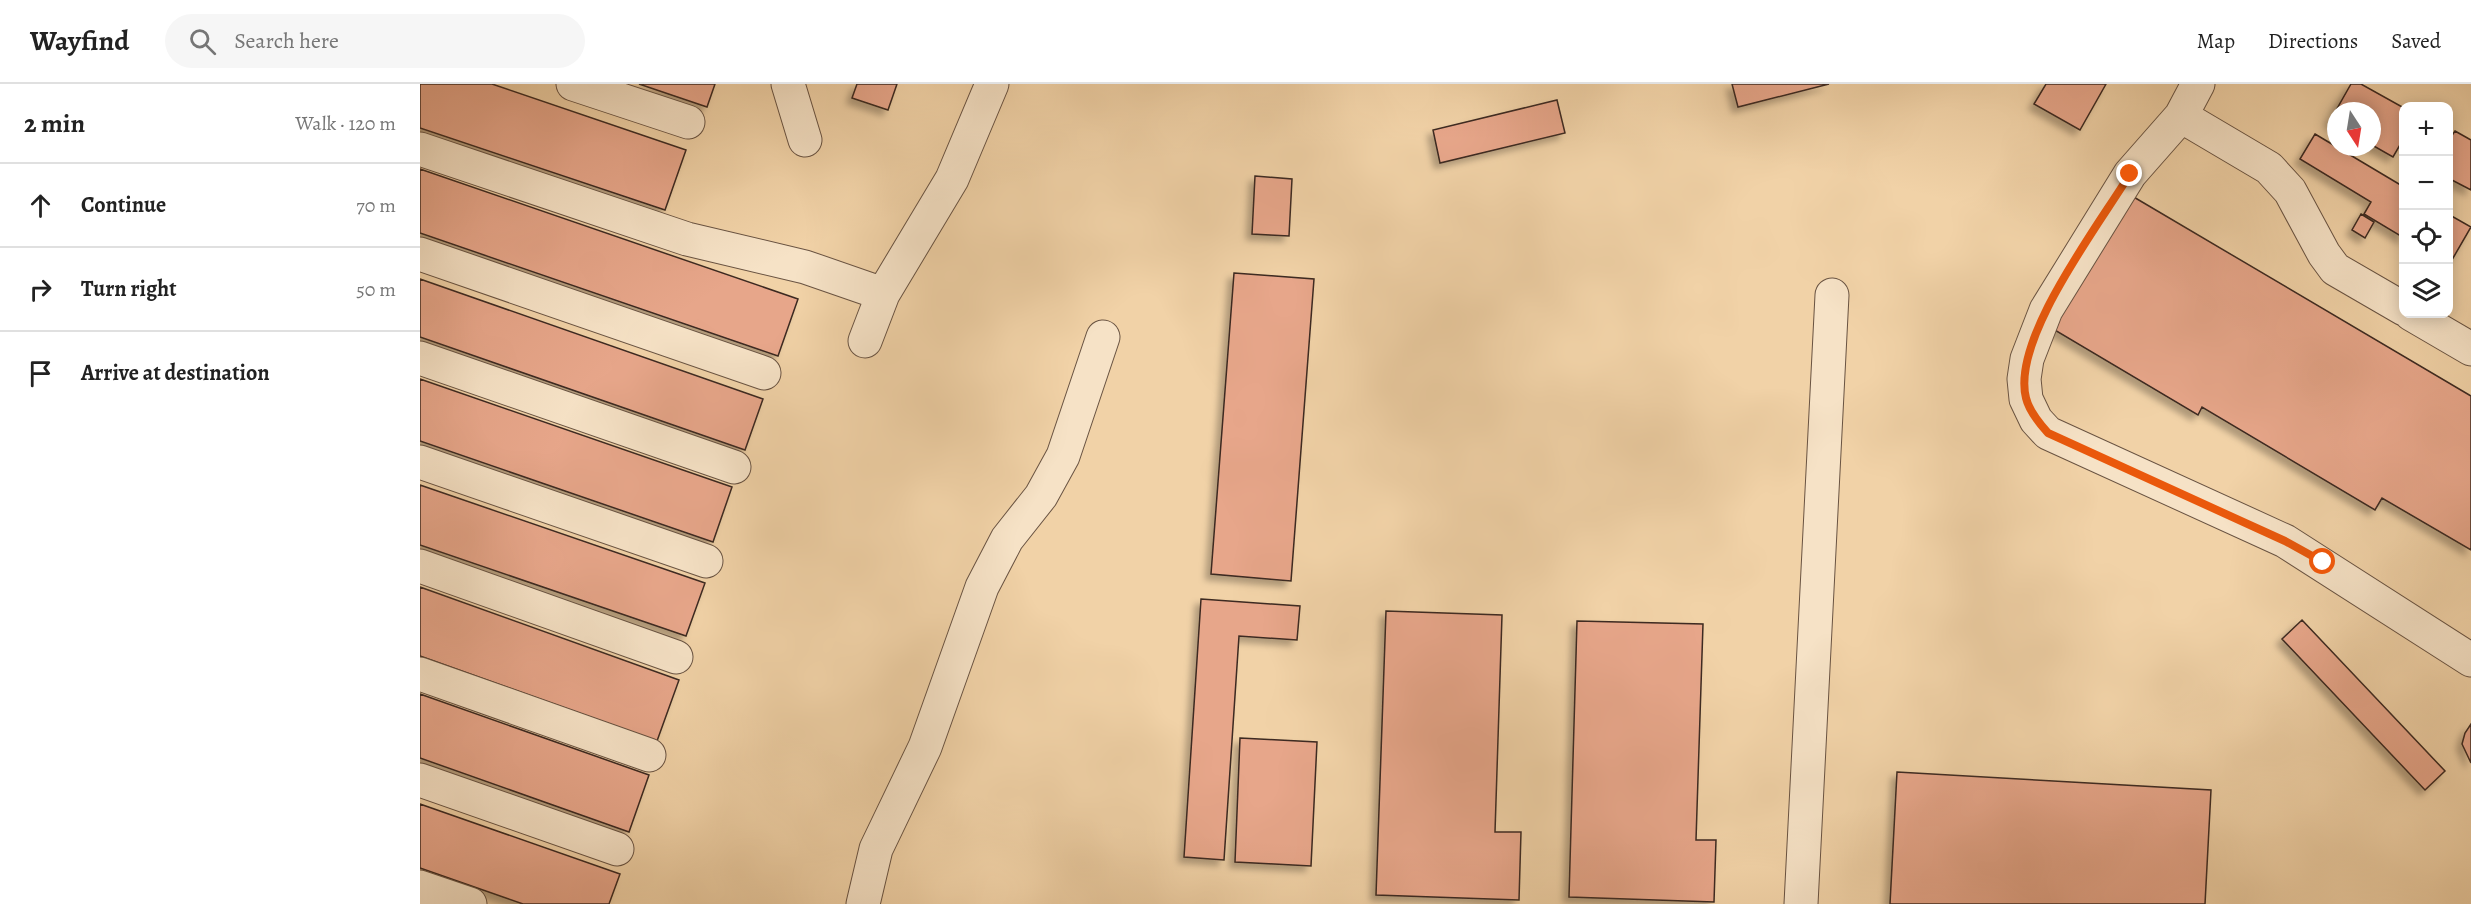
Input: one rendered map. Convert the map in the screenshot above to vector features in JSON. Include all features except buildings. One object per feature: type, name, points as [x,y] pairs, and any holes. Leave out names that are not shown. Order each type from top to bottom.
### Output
[{"type":"lane","points":[[573,84],[688,122]]},
{"type":"lane","points":[[788,84],[805,140]]},
{"type":"lane","points":[[865,341],[883,294],[952,179],[992,84]]},
{"type":"lane","points":[[2198,84],[2181,116],[2130,174],[2046,310],[2027,359],[2024,379],[2026,399],[2036,420],[2048,433],[2285,541],[2323,562],[2407,620],[2471,660]]},
{"type":"lane","points":[[2181,116],[2270,168],[2290,191],[2324,254],[2335,269],[2399,307]]},
{"type":"lane","points":[[420,149],[687,239],[805,267],[883,294]]},
{"type":"lane","points":[[420,254],[764,373]]},
{"type":"lane","points":[[1801,904],[1832,295]]},
{"type":"lane","points":[[2418,318],[2471,349]]},
{"type":"lane","points":[[863,904],[876,849],[925,747],[982,587],[1007,539],[1041,496],[1063,456],[1073,432],[1103,337]]},
{"type":"lane","points":[[420,358],[734,467]]},
{"type":"lane","points":[[420,462],[706,561]]},
{"type":"lane","points":[[420,566],[676,657]]},
{"type":"lane","points":[[420,674],[649,755]]},
{"type":"lane","points":[[420,780],[617,849]]},
{"type":"lane","points":[[420,887],[470,904]]},
{"type":"route","points":[[2130,174],[2046,310],[2027,359],[2024,379],[2026,399],[2036,420],[2048,433],[2285,541],[2323,562]]}]
